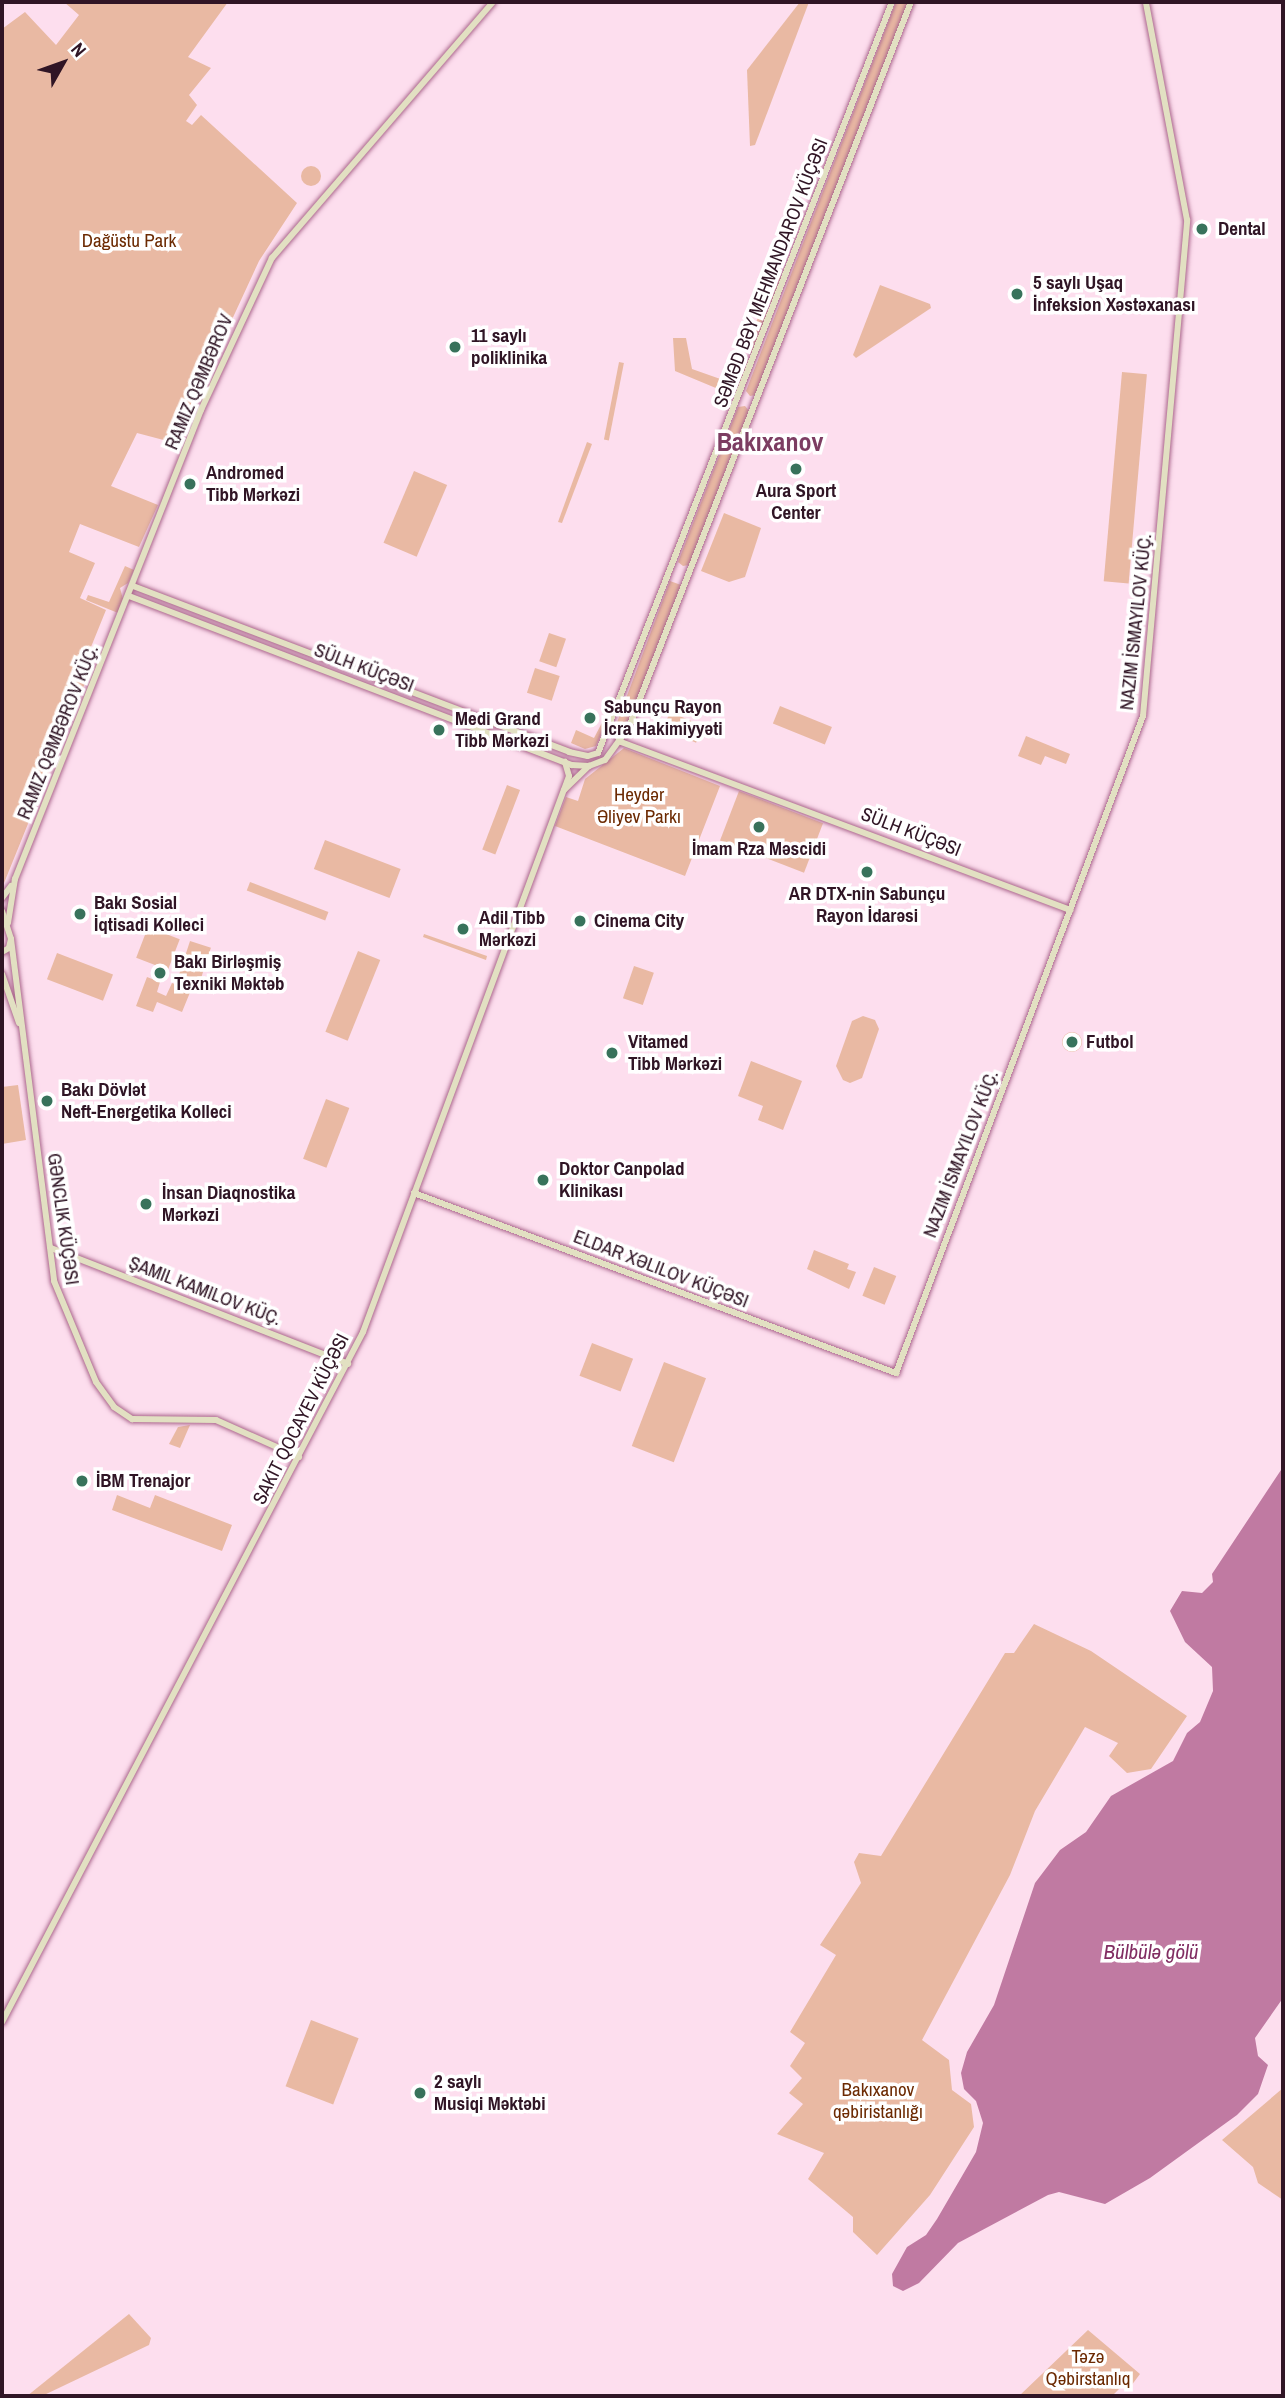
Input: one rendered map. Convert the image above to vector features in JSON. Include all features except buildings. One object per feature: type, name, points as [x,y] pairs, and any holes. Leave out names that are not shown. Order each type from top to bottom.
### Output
[{"type":"street","name":"RAMIZ QƏMBƏROV","points":[[129,596],[136,588],[211,387],[268,265],[317,203],[493,2]]},
{"type":"street","name":"SƏMƏD BƏY MEHMANDAROV KÜÇƏSI","points":[[589,766],[602,749],[892,2]]},
{"type":"street","name":"SƏMƏD BƏY MEHMANDAROV KÜÇƏSI","points":[[589,766],[605,760],[621,742],[629,727],[911,2]]},
{"type":"street","points":[[1071,910],[1143,716],[1176,371],[1186,209],[1146,2]]},
{"type":"street","name":"SÜLH KÜÇƏSI","points":[[136,588],[562,749]]},
{"type":"street","name":"SÜLH KÜÇƏSI","points":[[129,596],[561,760],[589,766]]},
{"type":"street","name":"RAMIZ QƏMBƏROV KÜÇ.","points":[[15,878],[129,596]]},
{"type":"street","points":[[242,639],[246,629]]},
{"type":"street","points":[[361,684],[364,674]]},
{"type":"street","points":[[612,723],[620,733],[629,727]]},
{"type":"street","points":[[612,723],[612,733],[621,742]]},
{"type":"street","name":"SÜLH KÜÇƏSI","points":[[621,742],[1071,910]]},
{"type":"street","points":[[560,797],[570,773],[561,760],[562,749],[590,756],[602,749]]},
{"type":"street","points":[[560,797],[589,766]]},
{"type":"street","name":"SAKIT QOCAYEV KÜÇƏSI","points":[[2,2022],[348,1364],[560,797]]},
{"type":"street","points":[[2,898],[15,878]]},
{"type":"street","points":[[8,923],[15,878]]},
{"type":"street","name":"ELDAR XƏLILOV KÜÇƏSI","points":[[414,1193],[896,1373],[1071,910]]},
{"type":"street","points":[[2,911],[11,939],[23,1035]]},
{"type":"street","points":[[2,953],[9,948],[11,939]]},
{"type":"street","points":[[2,974],[23,1035]]},
{"type":"street","name":"GƏNCLIK KÜÇƏSI","points":[[23,1035],[55,1288],[96,1382],[120,1412],[143,1421],[226,1423],[299,1457]]},
{"type":"street","name":"ŞAMIL KAMILOV KÜÇ.","points":[[51,1248],[348,1364]]},
{"type":"green space","name":"Dağüstu Park","points":[[64,2],[228,2],[188,57],[211,68],[189,95],[197,105],[186,121],[192,125],[201,115],[297,203],[259,261],[175,443],[137,433],[111,486],[158,505],[139,547],[80,524],[69,552],[95,563],[80,598],[106,610],[91,647],[98,651],[2,888],[2,29],[25,12],[56,45],[79,15]]},
{"type":"green space","points":[[800,2],[809,2],[755,145],[750,146],[747,70]]},
{"type":"green space","points":[[896,2],[908,2],[756,395],[750,396],[746,391]]},
{"type":"green space","points":[[307,166],[315,166],[321,176],[315,186],[307,186],[301,180],[301,172]]},
{"type":"green space","points":[[774,274],[782,277],[773,303],[764,299]]},
{"type":"green space","points":[[880,285],[930,304],[931,308],[856,358],[853,355]]},
{"type":"green space","points":[[762,308],[769,311],[753,353],[745,349]]},
{"type":"green space","points":[[673,338],[686,338],[692,369],[726,381],[735,377],[743,357],[750,360],[735,396],[675,371]]},
{"type":"green space","points":[[619,362],[624,363],[609,441],[604,440]]},
{"type":"green space","points":[[1122,372],[1147,374],[1129,583],[1104,581]]},
{"type":"green space","points":[[745,406],[749,411],[689,565],[683,566],[678,562],[738,407]]},
{"type":"green space","points":[[587,442],[592,444],[562,523],[558,522]]},
{"type":"green space","points":[[414,471],[447,485],[417,557],[384,543]]},
{"type":"green space","points":[[724,513],[761,528],[745,577],[729,582],[701,571]]},
{"type":"green space","points":[[125,566],[134,570],[128,583],[120,588],[123,599],[118,613],[86,600],[88,595],[109,602]]},
{"type":"green space","points":[[670,581],[681,585],[626,728],[621,728],[616,725]]},
{"type":"green space","points":[[549,633],[566,639],[556,667],[539,661]]},
{"type":"green space","points":[[535,668],[560,676],[552,701],[527,693]]},
{"type":"green space","points":[[780,706],[832,727],[825,745],[773,724]]},
{"type":"green space","points":[[670,712],[703,726],[696,743],[663,729]]},
{"type":"green space","points":[[605,717],[608,718],[596,746],[585,749],[571,743],[576,730],[594,738]]},
{"type":"green space","points":[[1026,736],[1070,754],[1066,764],[1045,756],[1041,765],[1018,756]]},
{"type":"green space","name":"Heydər Əliyev Parkı","points":[[624,748],[720,786],[685,876],[555,826],[566,797],[578,801],[585,779]]},
{"type":"green space","points":[[507,785],[520,790],[495,854],[482,849]]},
{"type":"green space","points":[[739,791],[823,823],[804,873],[720,840]]},
{"type":"green space","points":[[325,840],[401,869],[390,898],[314,869]]},
{"type":"green space","points":[[250,882],[328,912],[325,921],[247,890]]},
{"type":"green space","points":[[148,927],[180,939],[168,970],[136,958]]},
{"type":"green space","points":[[424,934],[487,956],[486,960],[423,937]]},
{"type":"green space","points":[[190,941],[211,948],[200,981],[179,974]]},
{"type":"green space","points":[[358,951],[380,960],[348,1041],[325,1032]]},
{"type":"green space","points":[[57,953],[113,975],[103,1001],[47,979]]},
{"type":"green space","points":[[634,966],[654,973],[643,1005],[623,998]]},
{"type":"green space","points":[[147,977],[160,982],[157,992],[166,996],[172,983],[191,990],[182,1012],[157,1002],[153,1012],[136,1006]]},
{"type":"green space","points":[[863,1016],[875,1020],[879,1029],[862,1078],[850,1083],[843,1080],[836,1066],[852,1021]]},
{"type":"green space","name":"Futbol","points":[[1072,1032],[1079,1035],[1082,1042],[1079,1049],[1072,1052],[1065,1049],[1062,1042],[1065,1035]]},
{"type":"green space","points":[[751,1061],[802,1081],[783,1130],[758,1120],[763,1106],[738,1096]]},
{"type":"green space","points":[[18,1085],[26,1140],[2,1144],[2,1087]]},
{"type":"green space","points":[[326,1099],[349,1108],[326,1168],[303,1159]]},
{"type":"green space","points":[[814,1250],[849,1264],[847,1269],[856,1272],[849,1289],[807,1269]]},
{"type":"green space","points":[[874,1267],[896,1276],[885,1305],[862,1296]]},
{"type":"green space","points":[[592,1343],[633,1359],[621,1391],[579,1376]]},
{"type":"green space","points":[[664,1362],[706,1378],[674,1462],[632,1446]]},
{"type":"green space","points":[[190,1425],[180,1448],[169,1444],[178,1427]]},
{"type":"green space","points":[[117,1495],[150,1508],[155,1495],[232,1525],[222,1551],[112,1510]]},
{"type":"green space","name":"Bakıxanov qəbiristanlığı","points":[[1034,1624],[1091,1651],[1187,1716],[1151,1769],[1127,1773],[1109,1756],[1118,1743],[1085,1727],[1035,1811],[1010,1875],[922,2040],[949,2060],[952,2090],[971,2104],[974,2127],[930,2195],[877,2255],[853,2232],[853,2217],[808,2179],[824,2153],[777,2134],[803,2104],[789,2093],[802,2078],[790,2066],[805,2043],[790,2032],[836,1955],[820,1945],[861,1883],[854,1862],[859,1853],[881,1856],[1005,1653],[1014,1653]]},
{"type":"green space","points":[[311,2020],[359,2038],[333,2105],[286,2086]]},
{"type":"green space","points":[[1283,2088],[1283,2200],[1258,2183],[1253,2167],[1222,2140]]},
{"type":"green space","points":[[129,2314],[151,2338],[149,2345],[42,2396],[27,2396]]},
{"type":"green space","name":"Təzə Qəbirstanlıq","points":[[1088,2330],[1140,2374],[1128,2390],[1122,2386],[1112,2396],[1019,2396]]},
{"type":"water","name":"Bülbülə gölü","points":[[1283,1467],[1283,1998],[1255,2038],[1258,2056],[1268,2065],[1258,2094],[1237,2115],[1150,2178],[1105,2204],[1059,2192],[1048,2195],[958,2243],[919,2283],[903,2291],[893,2286],[892,2274],[907,2247],[926,2235],[976,2152],[983,2123],[976,2101],[964,2089],[961,2073],[967,2052],[994,2005],[1035,1883],[1060,1850],[1086,1832],[1111,1796],[1173,1761],[1187,1733],[1200,1722],[1213,1691],[1212,1667],[1185,1642],[1170,1611],[1182,1591],[1202,1593],[1213,1582],[1212,1574]]},
{"type":"place","name":"Dental","points":[[1202,229]]},
{"type":"place","name":"5 saylı Uşaq İnfeksion Xəstəxanası","points":[[1017,294]]},
{"type":"place","name":"11 saylı poliklinika","points":[[455,347]]},
{"type":"place","name":"Aura Sport Center","points":[[796,469]]},
{"type":"place","name":"Andromed Tibb Mərkəzi","points":[[190,484]]},
{"type":"place","name":"Sabunçu Rayon İcra Hakimiyyəti","points":[[590,718]]},
{"type":"place","name":"Medi Grand Tibb Mərkəzi","points":[[439,730]]},
{"type":"place","name":"İmam Rza Məscidi","points":[[759,827]]},
{"type":"place","name":"AR DTX-nin Sabunçu Rayon İdarəsi","points":[[867,872]]},
{"type":"place","name":"Bakı Sosial İqtisadi Kolleci","points":[[80,914]]},
{"type":"place","name":"Cinema City","points":[[580,921]]},
{"type":"place","name":"Adil Tibb Mərkəzi","points":[[463,929]]},
{"type":"place","name":"Bakı Birləşmiş Texniki Məktəb","points":[[160,973]]},
{"type":"place","name":"Futbol","points":[[1072,1042]]},
{"type":"place","name":"Vitamed Tibb Mərkəzi","points":[[612,1053]]},
{"type":"place","name":"Bakı Dövlət Neft-Energetika Kolleci","points":[[47,1101]]},
{"type":"place","name":"Doktor Canpolad Klinikası","points":[[543,1180]]},
{"type":"place","name":"İnsan Diaqnostika Mərkəzi","points":[[146,1204]]},
{"type":"place","name":"İBM Trenajor","points":[[82,1481]]},
{"type":"place","name":"2 saylı Musiqi Məktəbi","points":[[420,2093]]},
{"type":"district","name":"Bakıxanov","points":[[770,442]]}]
